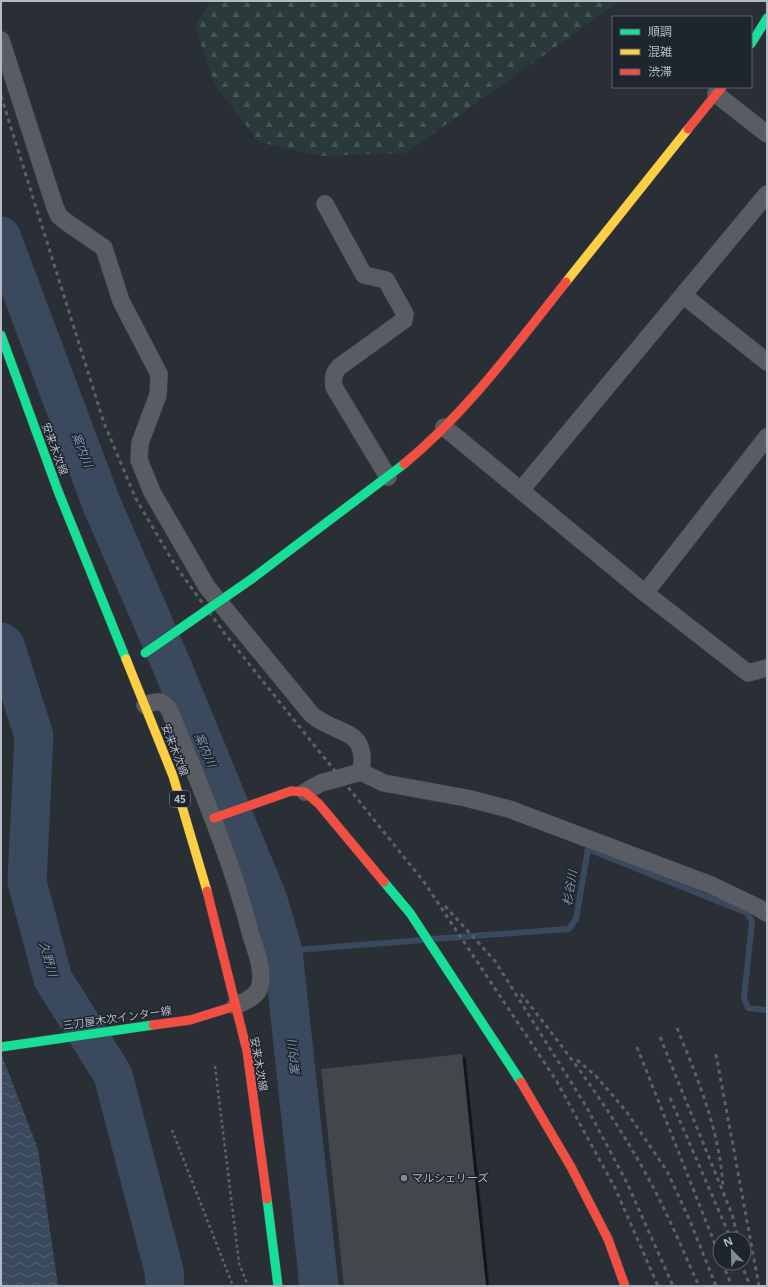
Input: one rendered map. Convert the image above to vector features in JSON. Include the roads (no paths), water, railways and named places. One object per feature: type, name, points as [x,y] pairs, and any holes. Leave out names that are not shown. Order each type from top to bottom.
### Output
[{"type":"street","points":[[752,42],[767,18]]},
{"type":"street","points":[[1,40],[59,216],[104,248],[121,301],[159,374],[158,395],[140,443],[139,451],[142,472],[207,587],[307,709],[320,721],[354,737],[359,742],[364,757],[361,772]]},
{"type":"street","points":[[137,659],[253,578],[388,477],[416,454],[444,427],[502,362],[719,91],[767,134]]},
{"type":"street","points":[[521,490],[767,194]]},
{"type":"street","points":[[325,204],[364,275],[386,280],[405,314],[404,320],[338,367],[334,376],[334,387],[388,477]]},
{"type":"street","points":[[683,295],[767,362]]},
{"type":"street","name":"安来木次線","points":[[1,335],[58,491],[137,659],[145,705],[173,776],[206,886],[247,1051],[278,1286]]},
{"type":"street","points":[[444,427],[645,593],[748,673],[767,668]]},
{"type":"street","points":[[645,593],[767,437]]},
{"type":"street","points":[[145,705],[162,701],[169,709],[220,816],[260,974],[260,983],[256,994],[235,1006]]},
{"type":"street","points":[[220,816],[243,806],[291,791],[305,792],[320,783],[361,772],[384,782],[466,798],[509,809],[711,885],[767,913]]},
{"type":"street","points":[[305,792],[319,804],[410,913],[533,1101],[572,1167],[608,1239],[625,1286]]},
{"type":"street","name":"三刀屋木次インター線","points":[[1,1046],[190,1020],[235,1006]]},
{"type":"water","points":[[1,1053],[38,1149],[58,1286],[1,1286]]},
{"type":"waterway","name":"案内川","points":[[1,236],[102,505],[172,666],[268,900],[283,951],[319,1286]]},
{"type":"waterway","name":"久野川","points":[[1,642],[5,645],[34,736],[27,882],[53,979],[113,1075],[164,1271],[165,1286]]},
{"type":"waterway","name":"杉谷川","points":[[432,939],[569,929],[576,919],[588,849],[747,913],[752,921],[744,998],[748,1008],[767,1010]]},
{"type":"waterway","name":"杉谷川","points":[[283,951],[423,940]]},
{"type":"railway","points":[[1,96],[104,423],[136,499],[175,565],[225,634],[424,882],[556,1080],[615,1188],[658,1286]]},
{"type":"railway","points":[[445,906],[495,961],[586,1106],[627,1183],[673,1286]]},
{"type":"railway","points":[[521,994],[575,1063],[624,1136],[659,1199],[699,1286]]},
{"type":"railway","points":[[677,1028],[700,1086],[713,1126],[718,1146],[723,1187]]},
{"type":"railway","points":[[660,1037],[732,1214],[736,1231]]},
{"type":"railway","points":[[637,1047],[712,1237]]},
{"type":"railway","points":[[716,1054],[759,1286]]},
{"type":"railway","points":[[577,1060],[596,1076],[626,1111],[667,1171],[690,1221],[716,1286]]},
{"type":"railway","points":[[670,1098],[728,1231]]},
{"type":"railway","points":[[725,1271],[732,1286]]},
{"type":"railway","points":[[744,1271],[750,1286]]},
{"type":"place","name":"マルシェリーズ","points":[[404,1178]]}]
